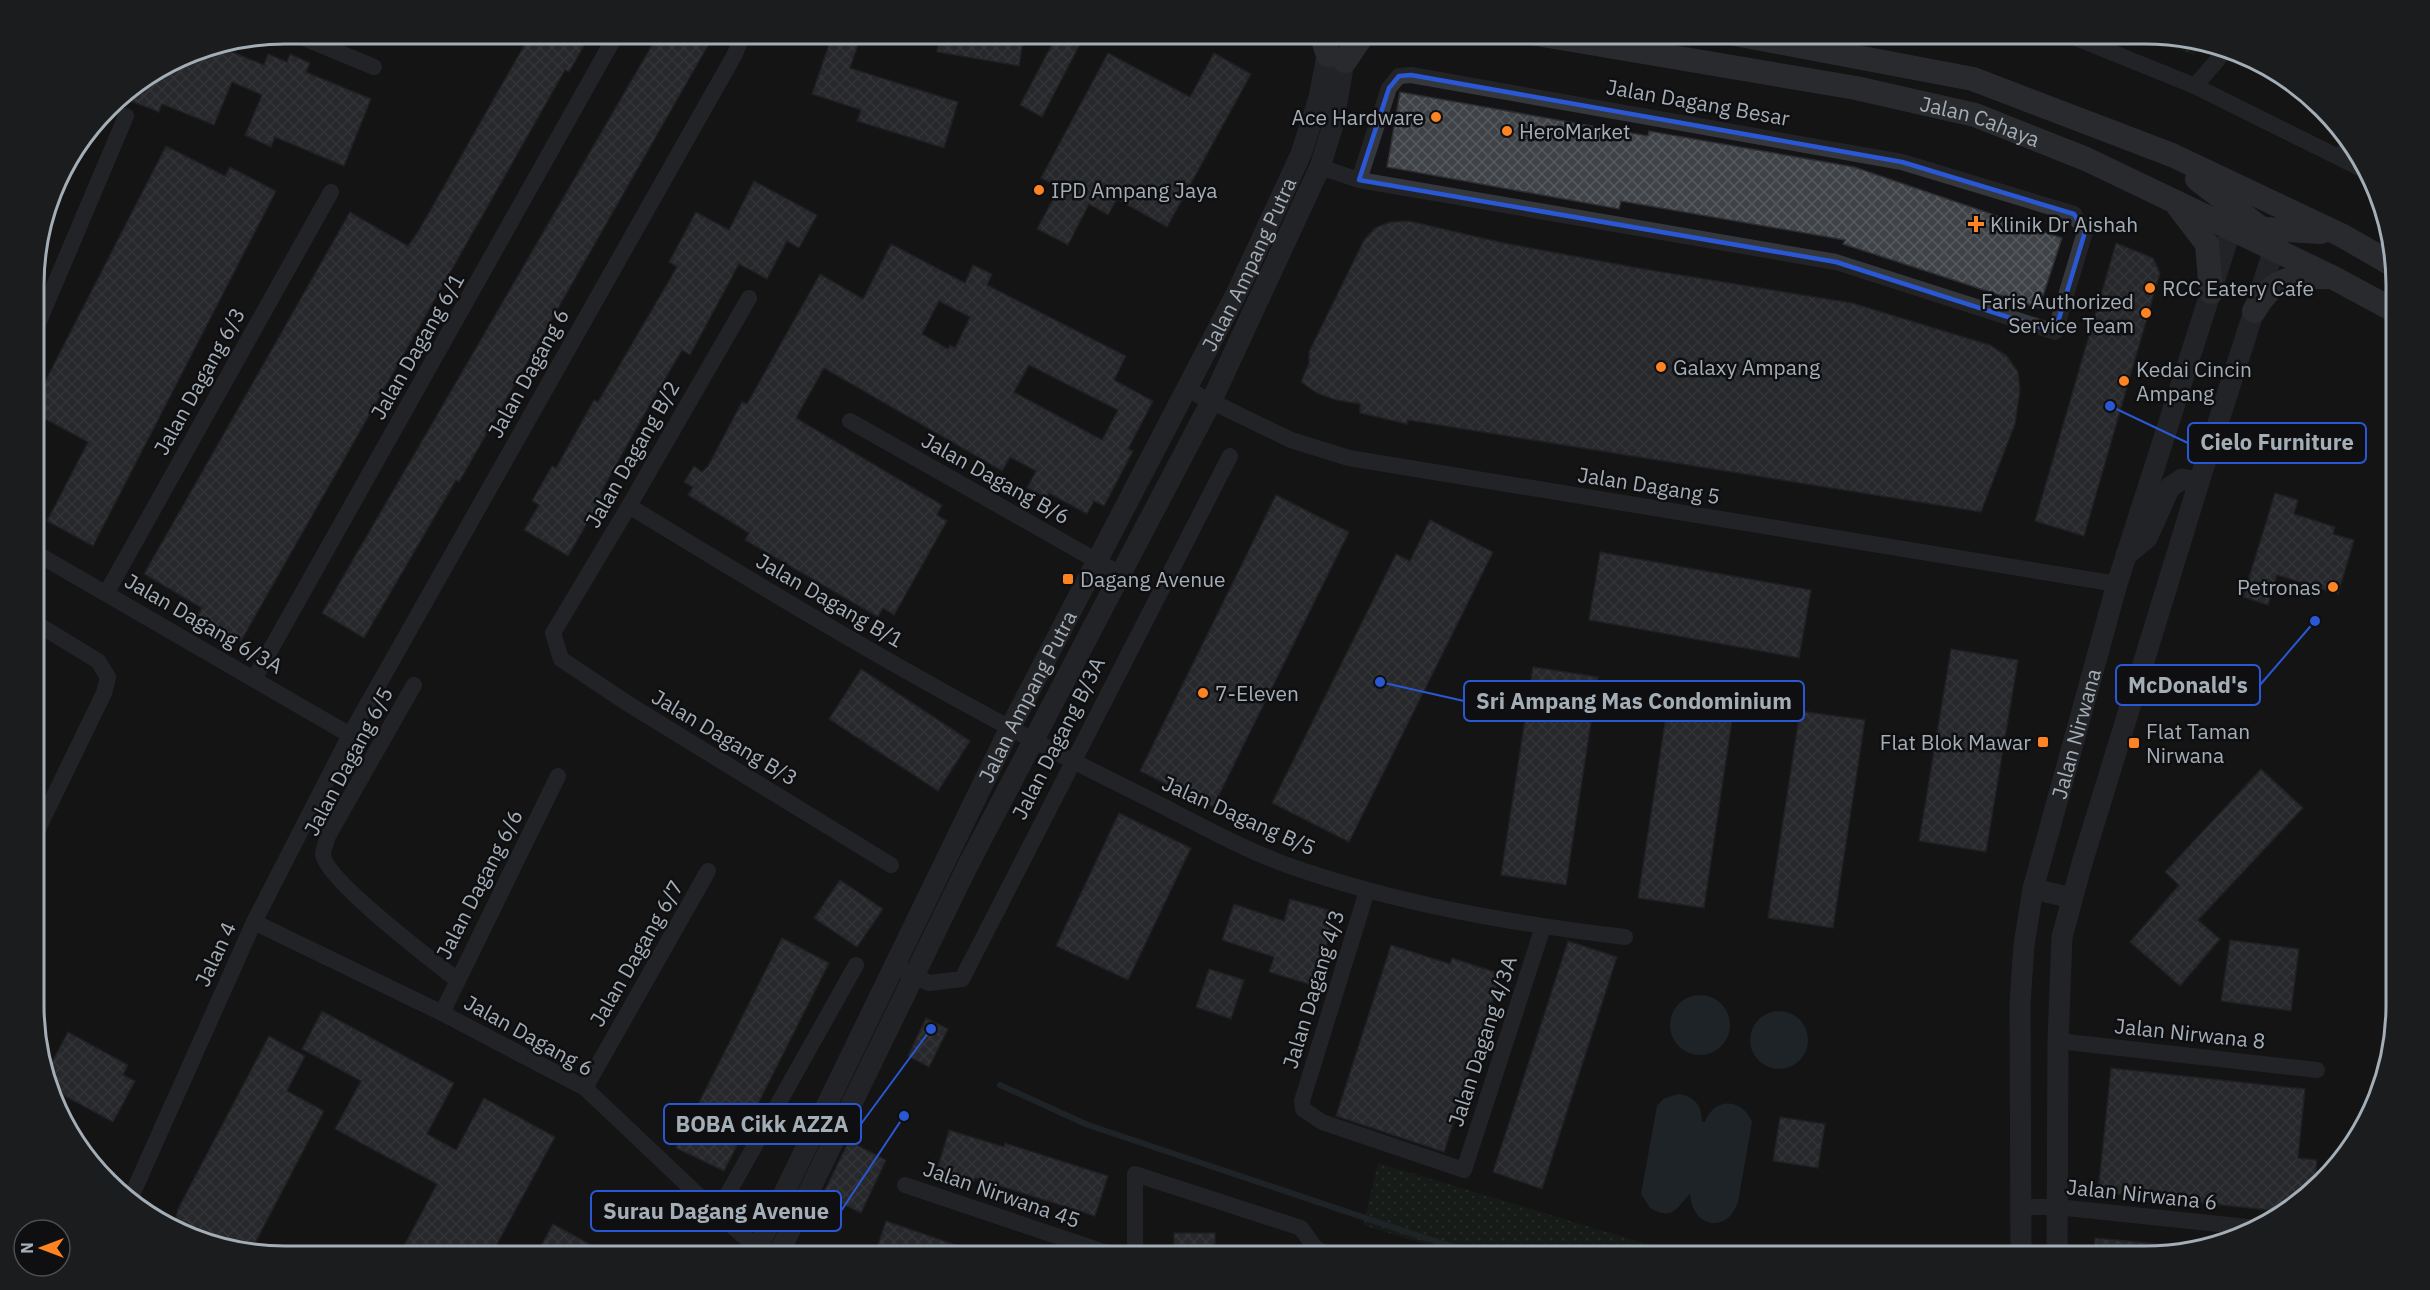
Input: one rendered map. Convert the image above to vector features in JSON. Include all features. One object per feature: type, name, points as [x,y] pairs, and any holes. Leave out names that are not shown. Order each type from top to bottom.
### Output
[{"type":"main road","name":"Jalan Cahaya","points":[[1595,44],[1856,88],[1974,115],[2086,159],[2332,277],[2386,306]]},
{"type":"main road","name":"Jalan Cahaya","points":[[1850,44],[1972,79],[2172,154],[2341,235],[2385,260]]},
{"type":"main road","points":[[2172,154],[2200,182],[2259,227],[2274,249]]},
{"type":"main road","points":[[2174,201],[2207,244],[2211,292]]},
{"type":"main road","points":[[2231,229],[2259,227],[2341,235]]},
{"type":"main road","points":[[2254,311],[2266,290],[2281,282],[2299,278],[2332,277]]},
{"type":"street","points":[[318,44],[374,68]]},
{"type":"street","name":"Jalan Dagang 6/1","points":[[254,679],[611,44]]},
{"type":"street","name":"Jalan Dagang 6","points":[[350,735],[739,44]]},
{"type":"street","points":[[2091,44],[2195,86],[2355,165]]},
{"type":"street","name":"Jalan Ampang Putra","points":[[782,1246],[914,975],[1032,741],[1211,402],[1320,167],[1333,125],[1331,46]]},
{"type":"street","name":"Jalan Ampang Putra","points":[[758,1246],[1009,730],[1238,290],[1300,154],[1319,98],[1331,46]]},
{"type":"street","points":[[2195,86],[2221,56]]},
{"type":"street","name":"Jalan Dagang Besar","points":[[1411,75],[1902,162],[2074,214],[2085,232],[2055,332],[1836,262],[1359,180],[1389,88],[1399,76],[1411,75]]},
{"type":"street","points":[[44,309],[126,116]]},
{"type":"street","points":[[2339,157],[2346,149]]},
{"type":"street","points":[[1320,167],[1359,180]]},
{"type":"street","name":"Jalan Dagang 6/3","points":[[107,592],[331,192]]},
{"type":"street","name":"Jalan Nirwana","points":[[2021,1246],[2020,1003],[2024,945],[2033,889],[2117,584],[2231,229]]},
{"type":"street","name":"Jalan Nirwana","points":[[2057,1246],[2058,1041],[2062,937],[2199,482],[2274,249]]},
{"type":"street","name":"Jalan Dagang B/2","points":[[553,633],[749,298]]},
{"type":"street","name":"Jalan Dagang 5","points":[[1186,389],[1291,440],[1349,458],[2117,584]]},
{"type":"street","name":"Jalan Dagang B/6","points":[[850,421],[1120,574]]},
{"type":"street","name":"Jalan Dagang B/3A","points":[[894,966],[929,983],[962,979],[1071,761],[1230,456]]},
{"type":"street","points":[[2126,555],[2147,538],[2170,487],[2182,479],[2199,482]]},
{"type":"street","name":"Jalan Dagang B/1","points":[[629,506],[755,583],[1009,730],[1032,741]]},
{"type":"street","name":"Jalan Dagang 6/3A","points":[[44,557],[350,735]]},
{"type":"street","points":[[44,628],[98,661],[108,677],[104,693],[44,816]]},
{"type":"street","name":"Jalan Dagang B/3","points":[[553,633],[561,659],[630,705],[891,865]]},
{"type":"street","name":"Jalan Dagang 6/5","points":[[414,685],[328,836],[323,854],[330,870],[386,922],[456,979]]},
{"type":"street","name":"Jalan 4","points":[[133,1193],[254,922],[350,735]]},
{"type":"street","name":"Jalan Dagang B/5","points":[[1032,741],[1284,864],[1367,891],[1452,912],[1543,927],[1625,937]]},
{"type":"street","name":"Jalan Dagang 6/6","points":[[442,1013],[456,979],[558,776]]},
{"type":"street","name":"Jalan Dagang 6/7","points":[[585,1088],[708,871]]},
{"type":"street","points":[[2033,889],[2072,898]]},
{"type":"street","name":"Jalan Dagang 4/3","points":[[1367,891],[1302,1101],[1303,1109],[1322,1122],[1464,1170]]},
{"type":"street","name":"Jalan Dagang 6","points":[[254,922],[442,1013],[585,1088],[749,1246]]},
{"type":"street","name":"Jalan Dagang 4/3A","points":[[1464,1170],[1543,927]]},
{"type":"street","points":[[717,1213],[856,965]]},
{"type":"street","name":"Jalan Nirwana 8","points":[[2058,1041],[2317,1070]]},
{"type":"street","points":[[1135,1246],[1135,1174],[1301,1228],[1312,1246]]},
{"type":"street","name":"Jalan Nirwana 45","points":[[905,1185],[1086,1246]]},
{"type":"street","name":"Jalan Nirwana 6","points":[[2021,1207],[2057,1207],[2242,1226]]},
{"type":"highlighted area","points":[[1411,75],[1902,162],[2074,214],[2085,232],[2055,332],[1836,262],[1359,180],[1389,88],[1399,76]]},
{"type":"shaded area","points":[[2162,44],[2199,50],[2194,55]]},
{"type":"shaded area","points":[[1700,995],[1721,1004],[1730,1025],[1721,1046],[1700,1055],[1679,1046],[1670,1025],[1679,1004]]},
{"type":"shaded area","points":[[1773,1011],[1785,1011],[1800,1019],[1808,1034],[1808,1046],[1800,1061],[1785,1069],[1773,1069],[1758,1061],[1750,1046],[1750,1034],[1758,1019]]},
{"type":"shaded area","points":[[1678,1094],[1689,1097],[1696,1103],[1701,1111],[1702,1122],[1705,1122],[1715,1108],[1728,1104],[1742,1108],[1752,1122],[1738,1202],[1733,1212],[1719,1223],[1703,1220],[1697,1214],[1690,1194],[1674,1211],[1665,1213],[1650,1208],[1641,1194],[1657,1106],[1663,1099]]},
{"type":"shaded area","points":[[1378,1163],[1653,1246],[1432,1246],[1363,1225]]},
{"type":"building","points":[[525,44],[585,44],[569,72],[565,70],[241,641],[197,616],[202,608],[144,574],[350,212],[408,246]]},
{"type":"building","points":[[653,44],[709,44],[459,482],[456,480],[364,638],[322,613]]},
{"type":"building","points":[[829,44],[858,44],[850,68],[958,102],[944,148],[857,121],[861,110],[812,94]]},
{"type":"building","points":[[938,44],[1023,44],[1019,66],[937,52]]},
{"type":"building","points":[[1052,44],[1080,44],[1042,117],[1020,105]]},
{"type":"building","points":[[228,50],[264,65],[268,54],[287,62],[290,54],[310,63],[306,72],[371,99],[344,166],[275,137],[271,147],[245,135],[262,95],[232,82],[214,125],[162,104],[159,112],[129,100],[150,84],[178,68]]},
{"type":"building","points":[[1108,53],[1190,97],[1214,53],[1251,74],[1167,227],[1117,199],[1108,215],[1089,204],[1068,245],[1037,229],[1059,188],[1041,178]]},
{"type":"building","points":[[1400,92],[1648,136],[1649,131],[1854,167],[2062,238],[2039,308],[1843,244],[1845,240],[1621,201],[1619,209],[1387,167]]},
{"type":"building","points":[[166,146],[225,176],[230,167],[276,191],[93,546],[47,521],[88,442],[44,418],[44,384]]},
{"type":"building","points":[[754,181],[817,215],[799,248],[787,241],[767,279],[739,264],[690,355],[682,350],[641,420],[600,494],[603,496],[568,556],[524,530],[539,505],[532,501],[552,466],[556,468],[594,400],[598,402],[677,267],[669,262],[696,212],[729,230]]},
{"type":"building","name":"Galaxy Ampang","points":[[1409,221],[1504,243],[1638,268],[1852,303],[1990,345],[2007,356],[2018,372],[2020,390],[2015,424],[1981,512],[1408,420],[1407,424],[1360,413],[1360,404],[1336,400],[1317,393],[1301,382],[1309,363],[1309,352],[1364,240],[1375,228],[1390,222]]},
{"type":"building","points":[[2116,243],[2153,258],[2160,273],[2084,536],[2035,521]]},
{"type":"building","points":[[891,244],[965,283],[973,265],[992,274],[987,285],[1126,356],[1114,380],[1153,401],[1128,449],[1133,451],[1104,506],[1094,501],[1087,514],[1049,493],[1047,498],[1027,488],[1036,471],[1010,457],[1002,471],[824,368],[796,418],[942,505],[937,515],[947,521],[894,615],[883,608],[878,617],[745,540],[749,533],[688,495],[693,487],[684,482],[694,466],[702,472],[708,466],[742,402],[747,404],[820,274],[863,299]],"holes":[[[939,301],[970,317],[955,348],[950,345],[948,349],[922,334]],[[1029,365],[1118,410],[1102,440],[1014,392]]]},
{"type":"building","points":[[2275,493],[2298,500],[2294,514],[2335,527],[2333,534],[2354,540],[2338,594],[2277,575],[2268,605],[2243,597]]},
{"type":"building","points":[[1276,495],[1349,532],[1213,807],[1140,771]]},
{"type":"building","points":[[1430,520],[1493,552],[1349,842],[1272,803],[1396,554],[1410,561]]},
{"type":"building","points":[[1600,552],[1811,590],[1799,658],[1589,620]]},
{"type":"building","points":[[1951,649],[2018,660],[1986,852],[1919,841]]},
{"type":"building","points":[[1533,667],[1598,677],[1566,885],[1501,875]]},
{"type":"building","points":[[861,669],[970,741],[938,791],[829,719]]},
{"type":"building","points":[[1670,690],[1735,700],[1704,908],[1638,898]]},
{"type":"building","points":[[1800,711],[1865,720],[1833,928],[1768,918]]},
{"type":"building","points":[[2261,769],[2303,808],[2198,920],[2220,939],[2180,986],[2130,942],[2179,885],[2165,872]]},
{"type":"building","points":[[1119,813],[1191,848],[1128,980],[1056,946]]},
{"type":"building","points":[[840,880],[883,909],[857,947],[814,918]]},
{"type":"building","points":[[1290,899],[1329,910],[1326,924],[1332,926],[1315,986],[1269,972],[1274,957],[1222,940],[1234,904],[1284,921]]},
{"type":"building","points":[[782,938],[829,963],[724,1171],[676,1148]]},
{"type":"building","points":[[2230,940],[2299,949],[2291,1011],[2221,1001]]},
{"type":"building","points":[[1568,941],[1617,957],[1542,1189],[1493,1172]]},
{"type":"building","points":[[1391,945],[1450,964],[1452,958],[1501,974],[1444,1152],[1336,1116]]},
{"type":"building","points":[[1209,969],[1244,980],[1231,1019],[1196,1007]]},
{"type":"building","points":[[322,1011],[454,1083],[427,1134],[456,1150],[484,1098],[555,1137],[496,1246],[404,1246],[437,1184],[335,1129],[361,1081],[302,1049]]},
{"type":"building","points":[[926,1018],[948,1029],[929,1067],[908,1056]]},
{"type":"building","points":[[68,1032],[128,1065],[123,1075],[135,1081],[113,1122],[60,1094],[51,1064]]},
{"type":"building","points":[[269,1036],[305,1056],[287,1091],[324,1111],[255,1244],[207,1234],[178,1222],[175,1221],[178,1209]]},
{"type":"building","points":[[2111,1068],[2305,1089],[2298,1158],[2317,1160],[2315,1177],[2272,1210],[2098,1192]]},
{"type":"building","points":[[1780,1117],[1825,1124],[1818,1168],[1773,1161]]},
{"type":"building","points":[[949,1130],[1004,1147],[1005,1143],[1108,1176],[1095,1216],[975,1178],[974,1181],[937,1170]]},
{"type":"building","points":[[849,1141],[886,1160],[861,1213],[823,1194]]},
{"type":"building","points":[[886,1221],[959,1246],[878,1246]]},
{"type":"building","points":[[553,1224],[593,1246],[541,1246]]},
{"type":"building","points":[[1174,1233],[1215,1233],[1215,1246],[1174,1246]]},
{"type":"building","points":[[2095,1238],[2170,1245],[2162,1246],[2094,1246]]},
{"type":"waterway","points":[[1000,1085],[1088,1125],[1452,1246]]},
{"type":"place","name":"Ace Hardware","points":[[1436,117]]},
{"type":"place","name":"HeroMarket","points":[[1507,131]]},
{"type":"place","name":"IPD Ampang Jaya","points":[[1039,190]]},
{"type":"place","name":"Klinik Dr Aishah","points":[[1976,224]]},
{"type":"place","name":"RCC Eatery Cafe","points":[[2150,288]]},
{"type":"place","name":"Faris Authorized Service Team","points":[[2146,313]]},
{"type":"place","name":"Galaxy Ampang","points":[[1661,367]]},
{"type":"place","name":"Kedai Cincin Ampang","points":[[2124,381]]},
{"type":"place","name":"Cielo Furniture","points":[[2110,406]]},
{"type":"place","name":"Dagang Avenue","points":[[1068,579]]},
{"type":"place","name":"Petronas","points":[[2333,587]]},
{"type":"place","name":"McDonald's","points":[[2315,621]]},
{"type":"place","name":"Sri Ampang Mas Condominium","points":[[1380,682]]},
{"type":"place","name":"7-Eleven","points":[[1203,693]]},
{"type":"place","name":"Flat Blok Mawar","points":[[2043,742]]},
{"type":"place","name":"Flat Taman Nirwana","points":[[2134,743]]},
{"type":"place","name":"BOBA Cikk AZZA","points":[[931,1029]]},
{"type":"place","name":"Surau Dagang Avenue","points":[[904,1116]]}]
